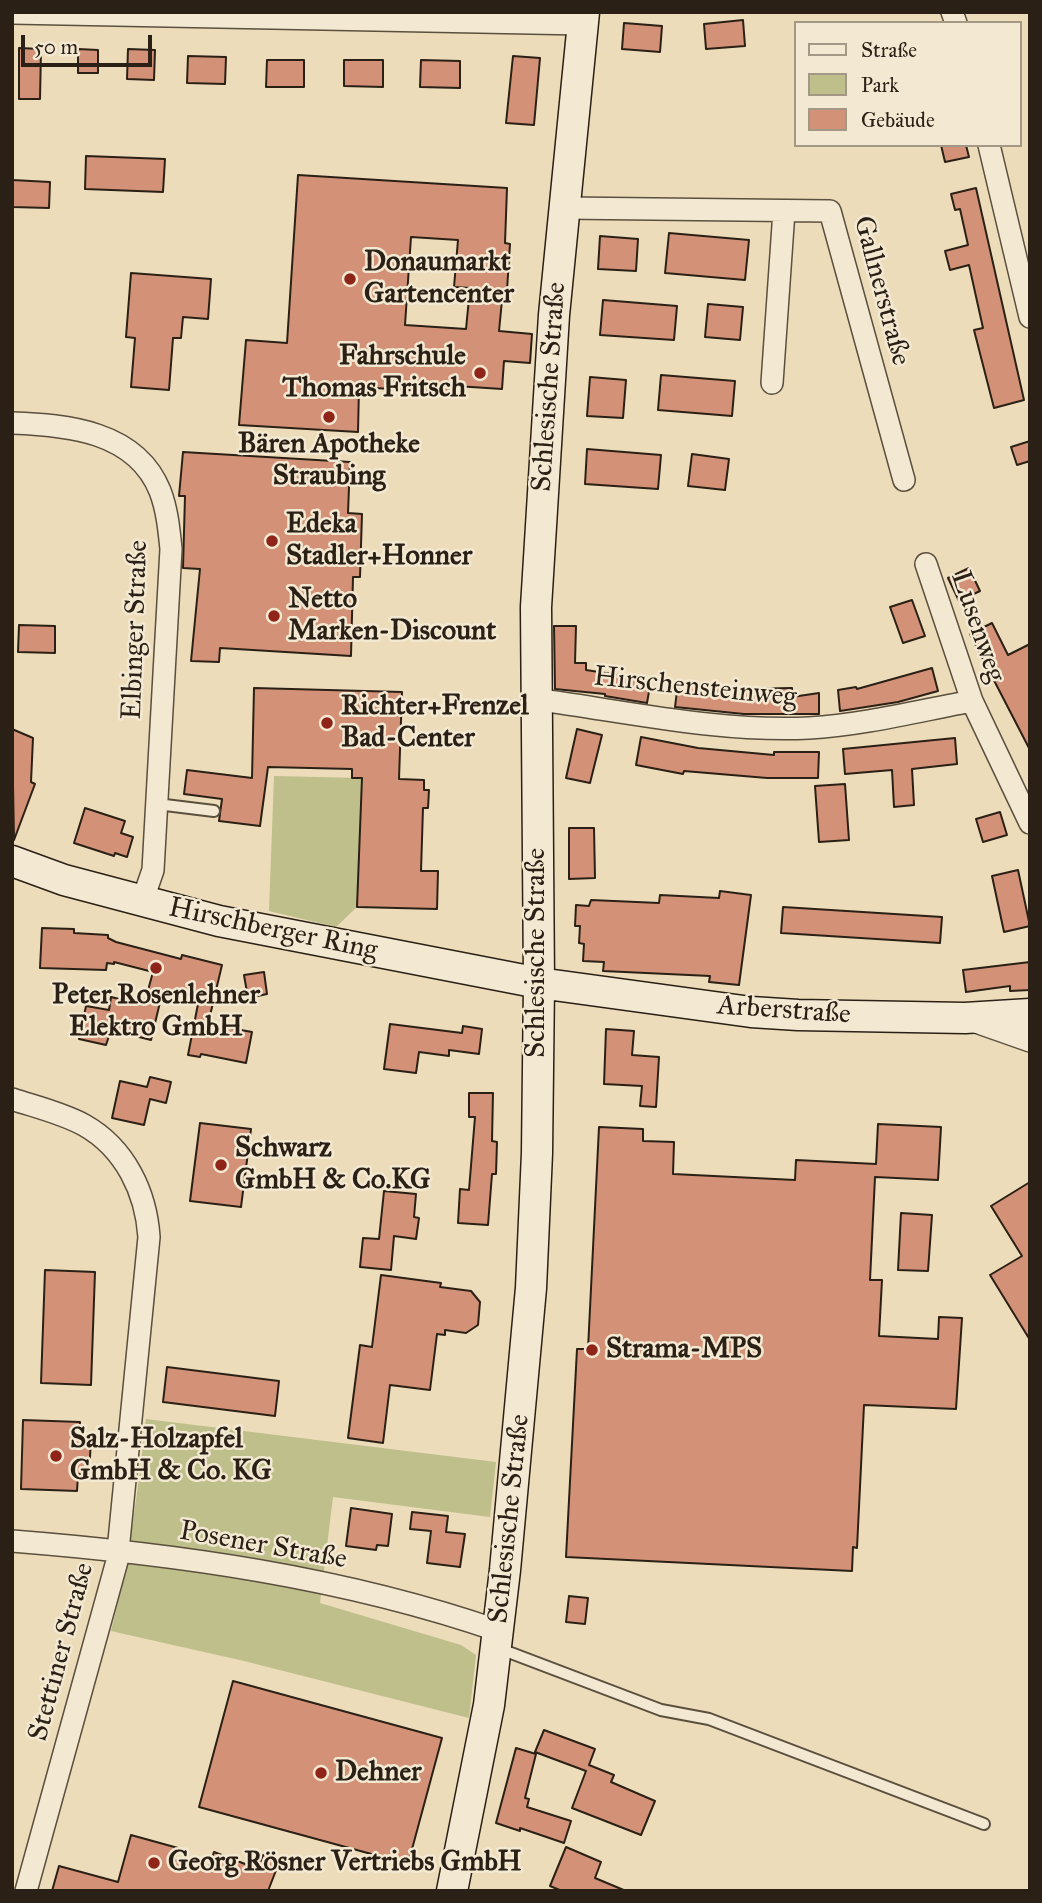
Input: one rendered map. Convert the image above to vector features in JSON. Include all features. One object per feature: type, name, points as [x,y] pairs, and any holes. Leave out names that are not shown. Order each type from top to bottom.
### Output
[{"type":"street","points":[[12,13],[583,18]]},
{"type":"street","name":"Schlesische Straße","points":[[452,1891],[489,1705],[498,1641],[533,1257],[539,983],[536,607],[541,505],[564,208],[583,18]]},
{"type":"street","points":[[990,147],[1021,239],[1030,317]]},
{"type":"street","name":"Gallnerstraße","points":[[564,208],[830,211],[904,480]]},
{"type":"street","points":[[772,383],[784,211]]},
{"type":"street","name":"Elbinger Straße","points":[[12,423],[51,424],[80,429],[101,435],[126,448],[144,465],[159,489],[167,518],[171,549],[153,870],[142,902]]},
{"type":"street","name":"Lusenweg","points":[[926,564],[972,701],[1030,823]]},
{"type":"street","name":"Hirschensteinweg","points":[[536,701],[729,725],[805,728],[835,726],[972,701]]},
{"type":"street","name":"Hirschberger Ring","points":[[12,862],[142,902],[267,931],[539,983]]},
{"type":"street","name":"Arberstraße","points":[[539,983],[751,1012],[836,1017],[965,1018],[1030,1014]]},
{"type":"street","points":[[965,1018],[1030,1041]]},
{"type":"street","name":"Stettiner Straße","points":[[12,1099],[68,1118],[99,1135],[130,1171],[145,1201],[149,1237],[118,1549],[26,1891]]},
{"type":"street","name":"Posener Straße","points":[[12,1541],[118,1549],[293,1577],[400,1600],[498,1641]]},
{"type":"lane","points":[[156,804],[214,811]]},
{"type":"lane","points":[[498,1641],[511,1653],[661,1710],[709,1719],[984,1824]]},
{"type":"green space","points":[[274,776],[362,778],[357,907],[336,927],[269,911]]},
{"type":"green space","points":[[146,1419],[496,1462],[490,1517],[333,1497],[320,1603],[461,1645],[476,1655],[469,1718],[244,1661],[111,1631],[132,1526]]},
{"type":"building","points":[[743,20],[745,46],[706,49],[704,24]]},
{"type":"building","points":[[624,23],[662,26],[660,52],[622,49]]},
{"type":"building","points":[[19,48],[41,49],[40,99],[19,99]]},
{"type":"building","points":[[78,49],[98,50],[98,73],[78,73]]},
{"type":"building","points":[[128,49],[155,50],[154,80],[127,79]]},
{"type":"building","points":[[188,56],[226,57],[225,84],[187,83]]},
{"type":"building","points":[[513,56],[540,58],[534,125],[506,123]]},
{"type":"building","points":[[267,60],[304,60],[304,87],[266,87]]},
{"type":"building","points":[[344,60],[383,60],[383,87],[344,86]]},
{"type":"building","points":[[421,60],[460,61],[460,88],[420,87]]},
{"type":"building","points":[[941,147],[966,147],[969,157],[945,162]]},
{"type":"building","points":[[86,156],[165,159],[163,192],[85,189]]},
{"type":"building","name":"Donaumarkt Gartencenter","points":[[298,175],[507,188],[505,243],[510,244],[507,290],[503,290],[499,331],[532,334],[530,363],[504,361],[502,389],[456,386],[455,393],[359,387],[358,432],[239,425],[246,340],[287,343]],"holes":[[[411,237],[458,240],[454,287],[470,288],[466,329],[405,325]]]},
{"type":"building","points":[[12,180],[50,182],[49,208],[12,207]]},
{"type":"building","points":[[976,188],[1024,400],[994,408],[974,330],[983,328],[969,265],[950,270],[945,251],[968,245],[960,209],[955,210],[951,194]]},
{"type":"building","points":[[669,233],[749,240],[745,280],[665,273]]},
{"type":"building","points":[[600,236],[638,239],[636,271],[598,269]]},
{"type":"building","points":[[131,273],[211,279],[208,319],[183,317],[181,338],[173,338],[169,390],[131,387],[135,338],[126,337]]},
{"type":"building","points":[[603,300],[677,306],[674,340],[600,335]]},
{"type":"building","points":[[708,304],[743,307],[740,340],[705,337]]},
{"type":"building","points":[[661,375],[735,381],[732,416],[658,410]]},
{"type":"building","points":[[590,377],[626,380],[623,418],[587,416]]},
{"type":"building","points":[[1030,441],[1030,461],[1017,465],[1011,447]]},
{"type":"building","points":[[587,449],[661,455],[658,489],[585,484]]},
{"type":"building","name":"Edeka Stadler+Honner","points":[[183,452],[350,462],[348,513],[362,514],[360,577],[353,577],[351,656],[220,648],[219,662],[191,661],[200,569],[183,568],[185,496],[179,496]]},
{"type":"building","points":[[692,454],[729,459],[725,490],[688,486]]},
{"type":"building","points":[[969,568],[980,591],[959,601],[948,578]]},
{"type":"building","points":[[912,600],[925,636],[903,643],[890,607]]},
{"type":"building","points":[[992,623],[1008,655],[1030,644],[1030,750],[970,634]]},
{"type":"building","points":[[19,625],[55,626],[55,653],[18,652]]},
{"type":"building","points":[[554,626],[576,626],[575,663],[586,663],[586,670],[651,680],[647,703],[605,694],[555,689]]},
{"type":"building","points":[[932,668],[938,691],[898,702],[840,711],[838,690],[857,689]]},
{"type":"building","points":[[678,683],[742,689],[792,688],[792,697],[819,693],[819,714],[744,714],[675,707]]},
{"type":"building","points":[[254,688],[402,692],[399,779],[424,780],[424,790],[429,790],[428,808],[423,808],[421,871],[438,871],[437,909],[357,907],[362,778],[352,778],[352,769],[268,767],[260,826],[219,821],[222,799],[184,794],[187,770],[252,778]]},
{"type":"building","points":[[12,729],[33,738],[31,782],[35,784],[14,840]]},
{"type":"building","points":[[577,729],[602,735],[590,783],[566,778]]},
{"type":"building","points":[[641,737],[698,748],[774,755],[774,752],[819,752],[818,778],[767,778],[684,771],[683,774],[636,765]]},
{"type":"building","points":[[955,738],[957,764],[912,769],[914,805],[894,807],[892,770],[845,774],[843,749]]},
{"type":"building","points":[[845,784],[849,840],[819,842],[815,786]]},
{"type":"building","points":[[85,808],[125,821],[121,833],[133,837],[127,857],[115,853],[114,856],[74,843]]},
{"type":"building","points":[[1000,812],[1007,835],[983,842],[976,819]]},
{"type":"building","points":[[569,828],[594,828],[595,878],[569,879]]},
{"type":"building","points":[[1018,870],[1030,926],[1004,932],[992,876]]},
{"type":"building","points":[[720,891],[751,895],[739,985],[709,982],[710,976],[603,971],[604,962],[583,961],[584,944],[579,943],[580,926],[575,926],[576,905],[589,906],[591,900],[659,903],[660,895],[719,898]]},
{"type":"building","points":[[783,907],[942,917],[940,943],[781,933]]},
{"type":"building","points":[[42,928],[74,929],[74,933],[108,935],[108,938],[116,942],[181,959],[182,955],[222,965],[208,1024],[252,1032],[246,1063],[201,1054],[200,1057],[188,1055],[198,1004],[167,997],[161,998],[151,1040],[111,1030],[106,1045],[79,1039],[86,1006],[109,1010],[111,997],[144,1005],[153,972],[114,962],[107,963],[106,970],[40,968]]},
{"type":"building","points":[[1030,962],[1030,990],[1010,991],[1010,986],[966,992],[963,970]]},
{"type":"building","points":[[264,972],[267,994],[248,998],[244,975]]},
{"type":"building","points":[[390,1024],[462,1033],[463,1026],[482,1029],[479,1054],[449,1050],[449,1056],[419,1052],[416,1073],[384,1069]]},
{"type":"building","points":[[606,1029],[634,1031],[632,1055],[659,1057],[656,1107],[640,1106],[642,1086],[604,1084]]},
{"type":"building","points":[[150,1077],[171,1082],[166,1103],[150,1099],[144,1125],[112,1118],[120,1081],[147,1087]]},
{"type":"building","points":[[469,1093],[493,1093],[492,1141],[497,1142],[496,1174],[492,1174],[488,1225],[458,1223],[460,1189],[469,1190],[475,1117],[469,1117]]},
{"type":"building","name":"Schwarz GmbH & Co.KG","points":[[200,1123],[251,1129],[241,1207],[190,1201]]},
{"type":"building","name":"Strama-MPS","points":[[878,1124],[941,1127],[938,1180],[875,1177],[870,1280],[882,1280],[879,1336],[938,1339],[939,1317],[962,1318],[956,1409],[864,1405],[857,1548],[853,1547],[852,1571],[566,1557],[577,1349],[588,1349],[599,1127],[643,1129],[643,1141],[674,1142],[673,1174],[795,1180],[796,1160],[876,1164]]},
{"type":"building","points":[[1030,1182],[1030,1340],[990,1275],[1022,1256],[991,1206]]},
{"type":"building","points":[[384,1191],[416,1194],[414,1217],[419,1218],[416,1239],[394,1236],[391,1270],[360,1267],[363,1238],[379,1239]]},
{"type":"building","points":[[901,1213],[932,1215],[928,1271],[898,1270]]},
{"type":"building","points":[[45,1270],[95,1272],[91,1385],[41,1383]]},
{"type":"building","points":[[381,1275],[441,1283],[440,1287],[471,1291],[480,1302],[478,1325],[466,1333],[445,1330],[445,1335],[437,1334],[430,1390],[390,1385],[383,1443],[348,1438],[360,1345],[372,1347]]},
{"type":"building","points":[[167,1367],[279,1381],[275,1416],[163,1402]]},
{"type":"building","name":"Salz-Holzapfel GmbH & Co. KG","points":[[23,1420],[80,1422],[79,1438],[91,1439],[89,1475],[78,1474],[77,1491],[21,1489]]},
{"type":"building","points":[[351,1508],[392,1514],[388,1546],[377,1545],[376,1550],[346,1546]]},
{"type":"building","points":[[412,1512],[448,1516],[446,1532],[465,1534],[460,1567],[427,1563],[431,1531],[410,1529]]},
{"type":"building","points":[[569,1596],[588,1598],[585,1624],[566,1622]]},
{"type":"building","name":"Dehner","points":[[233,1681],[442,1738],[408,1864],[199,1807]]},
{"type":"building","points":[[544,1730],[595,1749],[589,1765],[614,1775],[611,1782],[655,1801],[641,1835],[572,1808],[586,1771],[535,1752]]},
{"type":"building","points":[[516,1748],[536,1754],[525,1798],[529,1799],[527,1807],[571,1821],[564,1843],[496,1823]]},
{"type":"building","name":"Georg Rösner Vertriebs GmbH","points":[[131,1835],[178,1848],[174,1860],[208,1869],[214,1852],[258,1869],[263,1855],[280,1860],[268,1891],[52,1891],[59,1866],[118,1882]]},
{"type":"building","points":[[566,1847],[601,1862],[595,1878],[626,1891],[562,1891],[550,1886]]},
{"type":"place","name":"Donaumarkt Gartencenter","points":[[350,279]]},
{"type":"place","name":"Fahrschule Thomas Fritsch","points":[[480,373]]},
{"type":"place","name":"Bären Apotheke Straubing","points":[[329,417]]},
{"type":"place","name":"Edeka Stadler+Honner","points":[[272,541]]},
{"type":"place","name":"Netto Marken-Discount","points":[[274,616]]},
{"type":"place","name":"Richter+Frenzel Bad-Center","points":[[327,723]]},
{"type":"place","name":"Peter Rosenlehner Elektro GmbH","points":[[156,968]]},
{"type":"place","name":"Schwarz GmbH & Co.KG","points":[[221,1165]]},
{"type":"place","name":"Strama-MPS","points":[[592,1350]]},
{"type":"place","name":"Salz-Holzapfel GmbH & Co. KG","points":[[56,1456]]},
{"type":"place","name":"Dehner","points":[[321,1773]]},
{"type":"place","name":"Georg Rösner Vertriebs GmbH","points":[[154,1863]]}]
